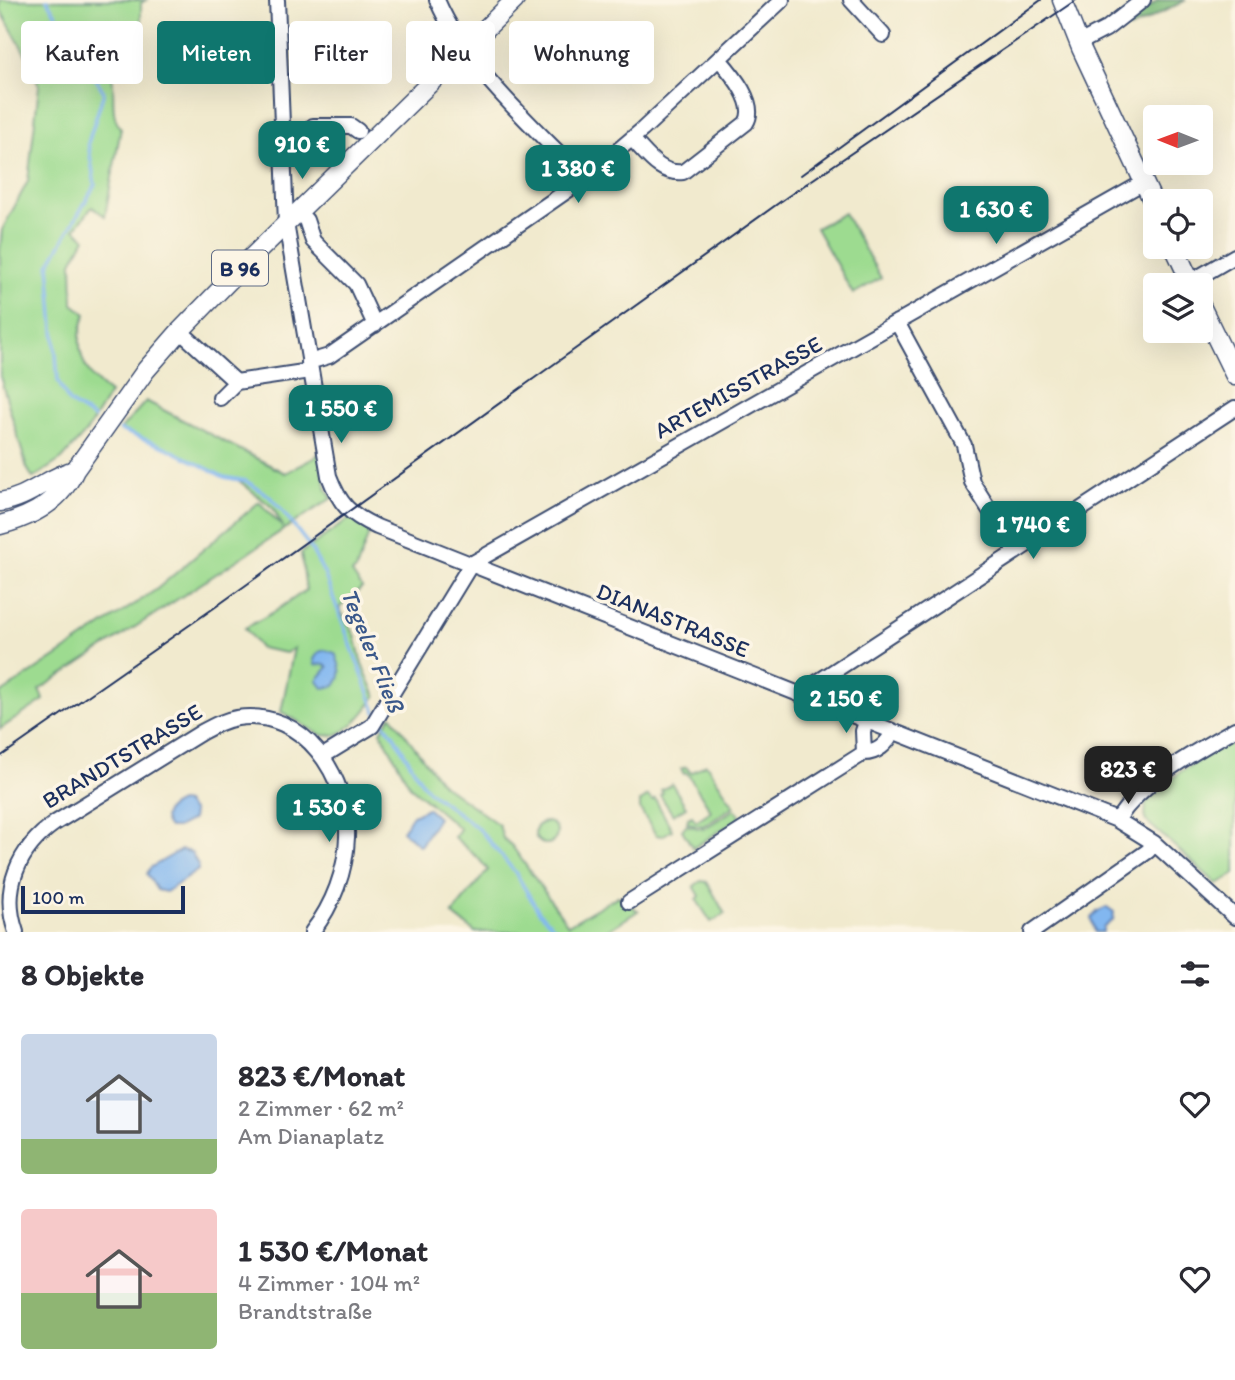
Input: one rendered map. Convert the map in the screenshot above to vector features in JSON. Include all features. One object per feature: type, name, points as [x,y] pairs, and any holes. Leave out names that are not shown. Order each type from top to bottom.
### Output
[{"type":"main road","name":"B 96","points":[[494,21],[515,0]]},
{"type":"main road","points":[[1062,0],[1079,43],[1147,189]]},
{"type":"main road","name":"B 96","points":[[0,525],[38,511],[55,499],[68,485],[146,370],[180,331],[429,84]]},
{"type":"main road","points":[[1213,330],[1235,376]]},
{"type":"main road","points":[[0,502],[29,494],[61,474],[75,471]]},
{"type":"street","name":"DIANASTRASSE","points":[[277,0],[292,218],[310,367],[329,476],[336,496],[348,511],[377,527],[1117,820],[1154,843],[1235,917]]},
{"type":"street","points":[[437,0],[447,21]]},
{"type":"street","points":[[220,398],[236,382],[310,367],[329,356],[584,179],[632,139],[782,0]]},
{"type":"street","points":[[851,0],[883,35]]},
{"type":"street","points":[[1079,43],[1106,29],[1143,0]]},
{"type":"street","points":[[632,139],[660,167],[676,173],[683,172],[746,123],[750,111],[748,104],[737,83],[719,59]]},
{"type":"street","points":[[495,83],[584,179]]},
{"type":"street","name":"ARTEMISSTRASSE","points":[[323,757],[372,726],[471,564],[1144,182]]},
{"type":"street","points":[[292,218],[306,220],[313,241],[356,284],[375,325]]},
{"type":"street","points":[[1208,273],[1235,257]]},
{"type":"street","points":[[898,323],[964,445],[972,482],[1016,552]]},
{"type":"street","points":[[180,331],[236,382]]},
{"type":"street","points":[[806,698],[813,685],[1235,408]]},
{"type":"street","name":"BRANDTSTRASSE","points":[[16,932],[10,909],[11,885],[18,864],[34,840],[55,823],[202,732],[226,720],[237,718],[263,719],[286,725],[296,732],[323,757],[341,794],[346,815],[345,863],[324,915],[314,931]]},
{"type":"street","points":[[864,753],[863,731],[866,722]]},
{"type":"street","points":[[1117,820],[1166,769],[1235,729]]},
{"type":"street","points":[[629,902],[864,753],[873,753],[889,741],[893,732]]},
{"type":"street","points":[[1032,932],[1147,851],[1154,843]]},
{"type":"green space","points":[[0,0],[146,0],[141,3],[141,21],[21,21],[21,46],[0,9]]},
{"type":"green space","points":[[1158,0],[1186,0],[1130,29],[1127,25]]},
{"type":"green space","points":[[38,84],[113,84],[114,114],[121,128],[105,216],[92,207],[75,229],[85,238],[72,262],[73,304],[86,314],[80,337],[82,358],[92,377],[110,393],[87,431],[62,459],[33,478],[27,468],[0,376],[0,250],[2,230],[28,181]]},
{"type":"green space","points":[[844,213],[881,278],[853,294],[816,228]]},
{"type":"green space","points":[[146,401],[285,473],[319,453],[326,488],[332,498],[39,690],[44,700],[0,729],[0,694],[157,589],[259,502],[283,527],[273,508],[238,480],[224,477],[165,447],[120,430]]},
{"type":"green space","points":[[352,517],[370,531],[356,570],[352,573],[362,588],[339,608],[355,635],[362,664],[376,696],[345,730],[329,736],[315,732],[281,712],[294,648],[286,653],[260,648],[245,628],[306,590],[301,553]]},
{"type":"green space","points":[[391,715],[442,784],[499,825],[503,838],[512,846],[568,925],[618,896],[638,911],[605,932],[475,932],[452,914],[488,870],[454,837],[460,829],[410,786],[381,732]]},
{"type":"green space","points":[[1232,740],[1235,744],[1235,874],[1217,884],[1145,820],[1146,802],[1180,772]]},
{"type":"green space","points":[[706,764],[734,806],[703,826],[687,823],[692,816],[696,821],[711,811],[687,773],[684,774],[681,769],[686,767],[691,773]]},
{"type":"green space","points":[[672,784],[686,807],[673,815],[660,795],[663,793],[661,790]]},
{"type":"green space","points":[[648,796],[652,801],[655,799],[672,830],[662,836],[656,835],[640,809],[640,802]]},
{"type":"green space","points":[[735,809],[741,817],[693,848],[682,830],[686,825],[703,829]]},
{"type":"green space","points":[[546,822],[554,825],[557,833],[554,841],[546,844],[538,841],[535,833],[538,825]]},
{"type":"green space","points":[[701,881],[707,882],[725,914],[711,922],[696,899],[700,896],[694,886]]},
{"type":"water","points":[[325,650],[335,653],[340,674],[335,686],[323,688],[317,680],[328,667],[325,664],[315,665],[314,659],[319,652]]},
{"type":"water","points":[[180,802],[185,803],[193,812],[192,820],[177,828],[169,828],[164,815]]},
{"type":"water","points":[[427,808],[438,818],[420,846],[402,831],[413,815]]},
{"type":"water","points":[[181,850],[191,852],[198,870],[166,892],[157,890],[147,874],[150,868]]},
{"type":"water","points":[[1107,907],[1114,912],[1113,920],[1103,928],[1103,932],[1095,932],[1091,918]]},
{"type":"waterway","name":"Tegeler Fließ","points":[[47,0],[104,92],[88,143],[95,185],[49,265],[58,381],[69,402],[94,418]]},
{"type":"waterway","name":"Tegeler Fließ","points":[[120,430],[165,447],[224,477],[246,481],[268,495],[281,509],[310,547],[324,573],[376,712]]},
{"type":"waterway","name":"Tegeler Fließ","points":[[380,719],[393,734],[422,783],[479,829],[515,872],[539,912],[559,932]]},
{"type":"tram line","points":[[801,175],[1041,0]]},
{"type":"tram line","points":[[0,757],[214,608],[787,197],[1076,0]]}]
